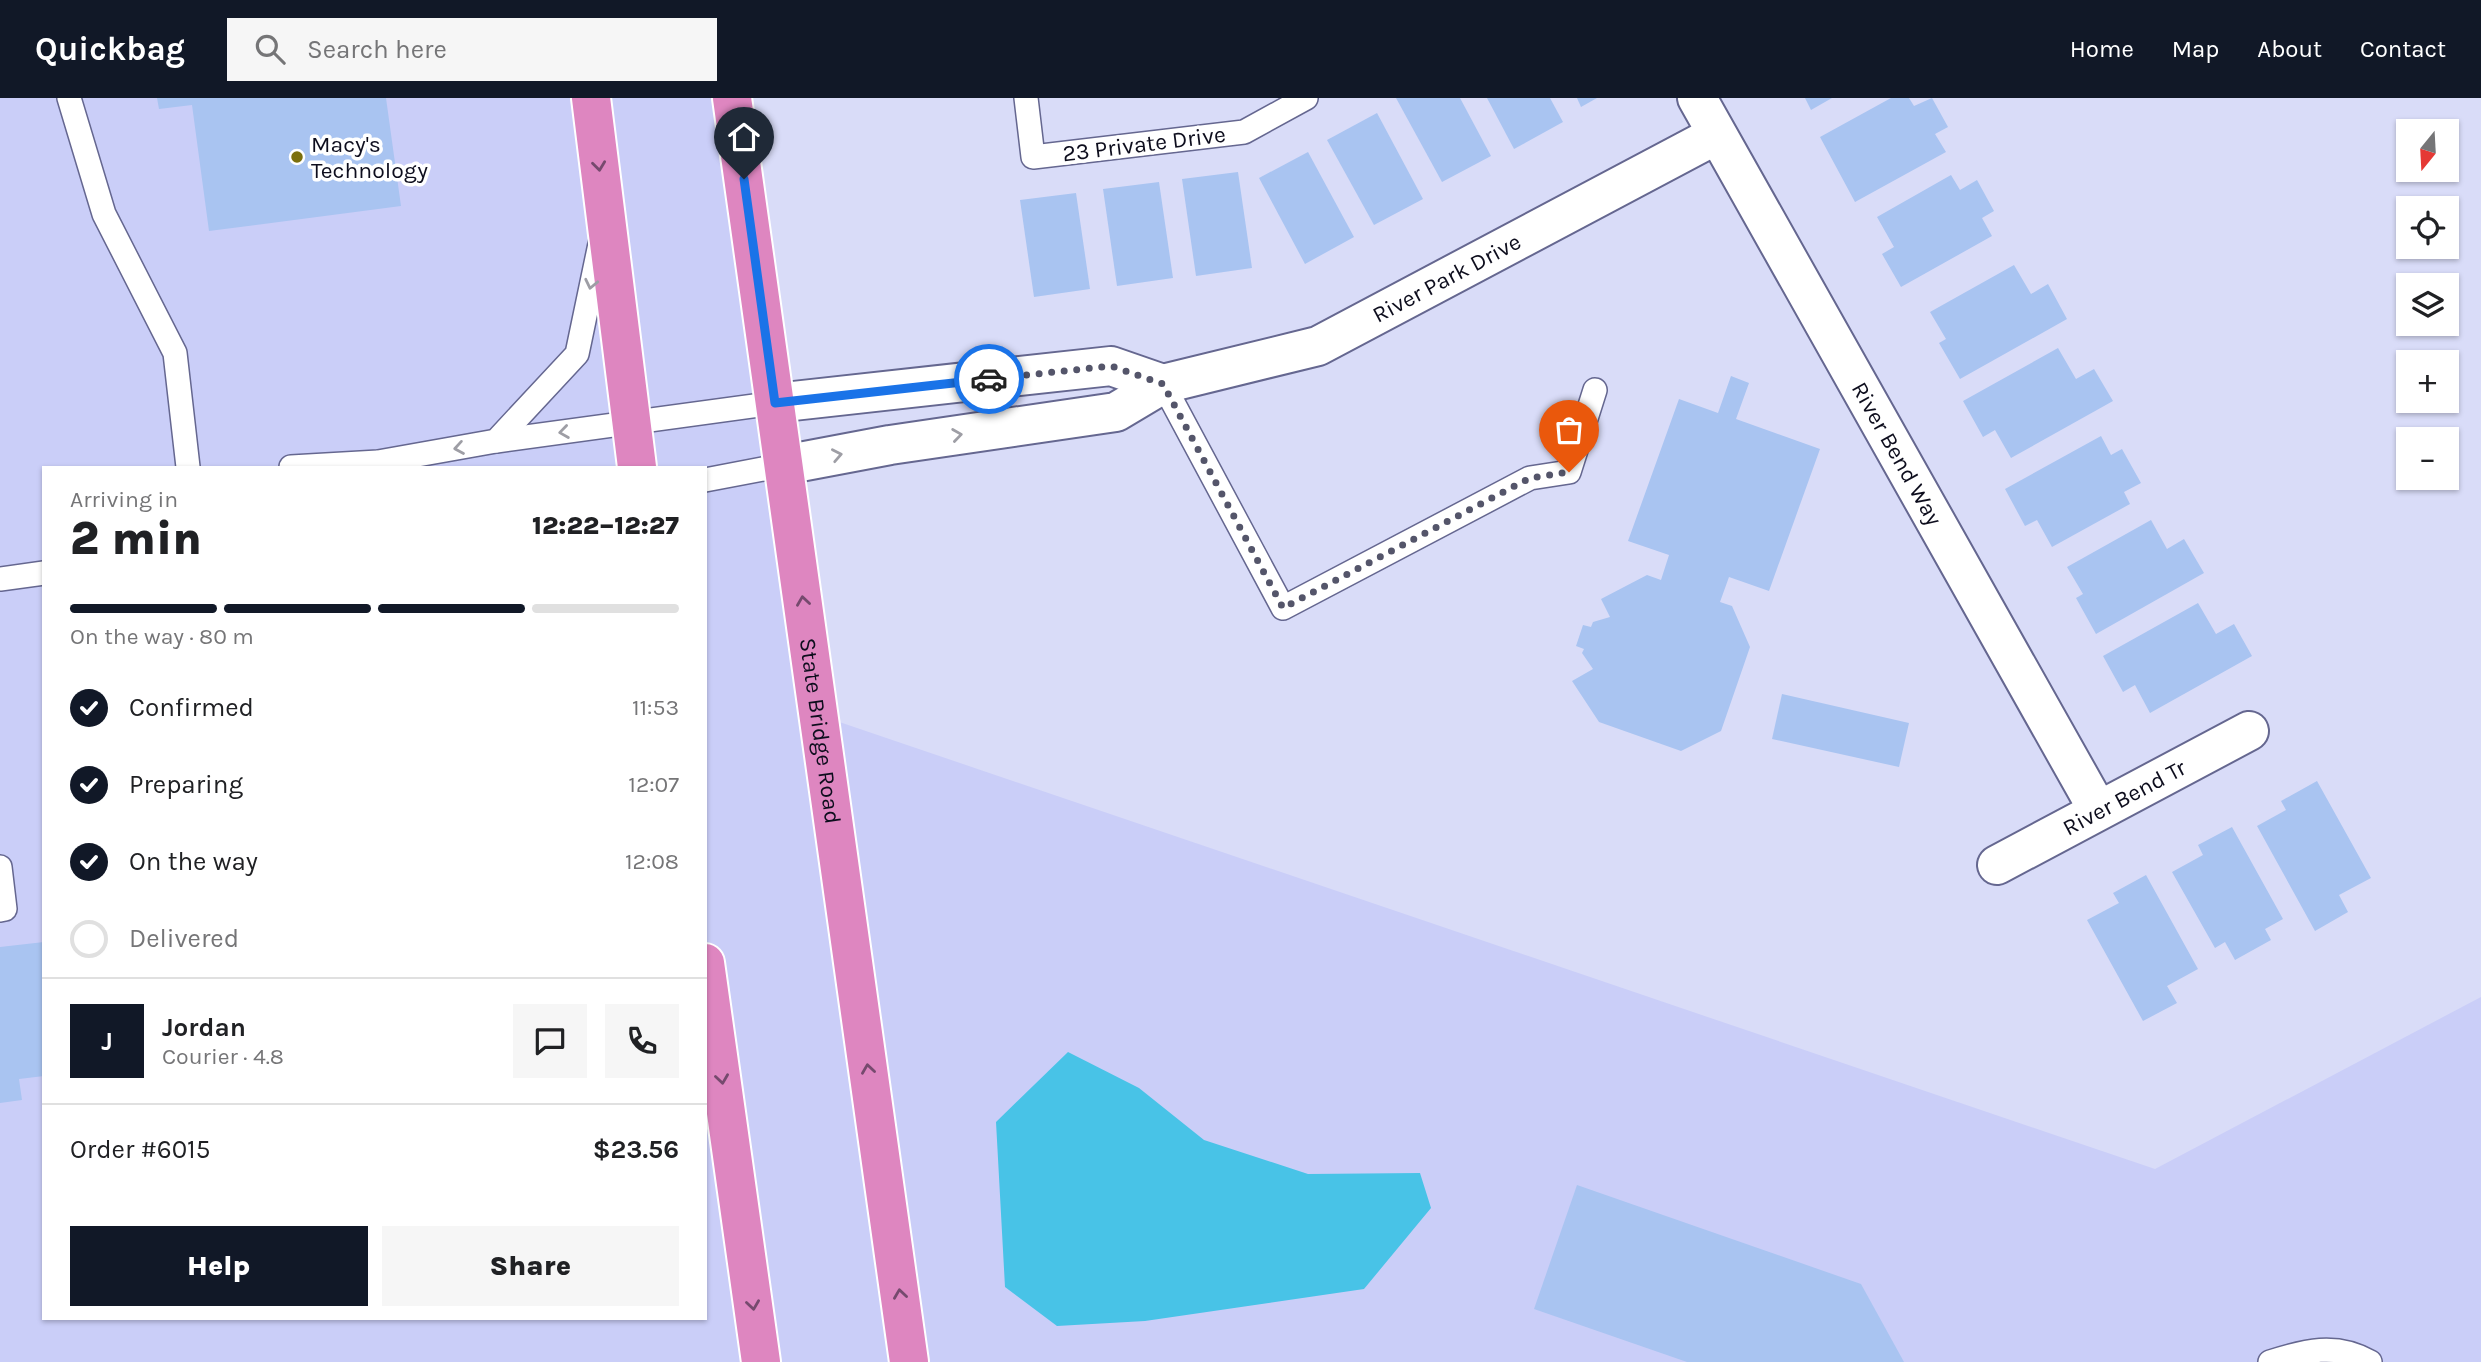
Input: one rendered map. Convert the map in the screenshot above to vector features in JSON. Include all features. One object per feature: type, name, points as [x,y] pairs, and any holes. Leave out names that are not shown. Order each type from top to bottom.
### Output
[{"type":"highway","points":[[591,98],[637,466]]},
{"type":"highway","name":"State Bridge Road","points":[[732,98],[909,1362]]},
{"type":"highway","points":[[707,977],[761,1362]]},
{"type":"street","name":"River Bend Way","points":[[1698,98],[1716,135],[2098,810]]},
{"type":"street","name":"River Park Drive","points":[[784,465],[890,445],[1116,412],[1163,384],[1318,346],[1716,135]]},
{"type":"street","points":[[775,403],[1111,366],[1163,384]]},
{"type":"street","name":"River Bend Tr","points":[[1997,865],[2249,732]]},
{"type":"lane","points":[[69,98],[104,214],[175,353],[188,466]]},
{"type":"lane","name":"23 Private Drive","points":[[1026,98],[1033,157],[1244,132],[1306,98]]},
{"type":"lane","points":[[495,441],[577,354],[606,217]]},
{"type":"lane","points":[[1163,384],[1283,608],[1530,478],[1569,472],[1595,390]]},
{"type":"lane","points":[[308,466],[378,462],[495,441],[775,403]]},
{"type":"lane","points":[[707,480],[784,465]]},
{"type":"lane","points":[[0,579],[42,573]]},
{"type":"lane","points":[[0,867],[5,909],[0,910]]},
{"type":"lane","points":[[2270,1362],[2321,1348],[2356,1354],[2370,1362]]},
{"type":"shaded area","points":[[0,98],[720,98],[804,710],[2155,1169],[2481,997],[2481,1362],[0,1362]]},
{"type":"shaded area","points":[[1068,1052],[1139,1088],[1204,1140],[1308,1174],[1420,1173],[1431,1208],[1364,1289],[1145,1321],[1057,1326],[1005,1287],[996,1122]]},
{"type":"building","name":"Macy's Technology","points":[[157,98],[386,98],[401,206],[209,231],[192,105],[159,109]]},
{"type":"building","points":[[1396,98],[1460,98],[1491,156],[1442,182]]},
{"type":"building","points":[[1487,98],[1550,98],[1563,122],[1514,149]]},
{"type":"building","points":[[1577,98],[1597,98],[1581,107]]},
{"type":"building","points":[[1805,98],[1832,98],[1811,110]]},
{"type":"building","points":[[1891,98],[1909,98],[1914,106],[1932,98],[1948,127],[1935,134],[1946,152],[1855,202],[1820,137]]},
{"type":"building","points":[[1377,113],[1423,199],[1374,225],[1327,140]]},
{"type":"building","points":[[1308,152],[1354,237],[1305,264],[1259,178]]},
{"type":"building","points":[[1238,172],[1252,268],[1196,276],[1182,179]]},
{"type":"building","points":[[1951,175],[1960,190],[1977,180],[1994,211],[1982,218],[1992,236],[1901,287],[1882,254],[1894,247],[1877,217]]},
{"type":"building","points":[[1159,182],[1173,278],[1117,286],[1103,189]]},
{"type":"building","points":[[1076,193],[1090,289],[1034,297],[1020,200]]},
{"type":"building","points":[[2014,265],[2031,294],[2048,284],[2067,319],[1960,379],[1939,343],[1946,339],[1930,312]]},
{"type":"building","points":[[2058,348],[2076,379],[2094,369],[2113,401],[2011,458],[1995,430],[1983,437],[1963,401]]},
{"type":"building","points":[[1731,376],[1749,383],[1736,419],[1820,449],[1769,591],[1729,577],[1720,602],[1732,606],[1750,647],[1721,731],[1681,751],[1599,722],[1572,681],[1593,669],[1582,653],[1584,649],[1576,646],[1583,625],[1591,627],[1593,622],[1610,617],[1601,599],[1647,575],[1661,580],[1669,555],[1628,541],[1679,399],[1718,413]]},
{"type":"building","points":[[2101,436],[2111,455],[2122,449],[2141,483],[2124,492],[2130,504],[2052,547],[2037,520],[2025,526],[2005,489]]},
{"type":"building","points":[[2151,520],[2167,549],[2184,539],[2204,573],[2096,634],[2076,598],[2083,594],[2067,567]]},
{"type":"building","points":[[2198,603],[2216,634],[2234,624],[2252,656],[2150,713],[2135,685],[2123,692],[2103,656]]},
{"type":"building","points":[[1782,694],[1909,723],[1899,767],[1772,739]]},
{"type":"building","points":[[2317,781],[2371,878],[2339,895],[2348,912],[2315,931],[2257,826],[2286,810],[2281,801]]},
{"type":"building","points":[[2232,827],[2283,919],[2265,929],[2271,940],[2235,960],[2225,942],[2215,948],[2172,872],[2203,855],[2198,845]]},
{"type":"building","points":[[2146,875],[2198,969],[2167,986],[2177,1003],[2143,1021],[2087,920],[2119,903],[2113,893]]},
{"type":"building","points":[[42,942],[42,1076],[19,1079],[22,1100],[0,1103],[0,947]]},
{"type":"building","points":[[1577,1185],[1861,1284],[1904,1362],[1687,1362],[1534,1309]]},
{"type":"way so far","points":[[989,379],[1111,366],[1163,384],[1283,608],[1530,478],[1569,472]]},
{"type":"place","name":"Macy's Technology","points":[[297,157]]},
{"type":"route","points":[[744,179],[775,403],[989,379]]}]
